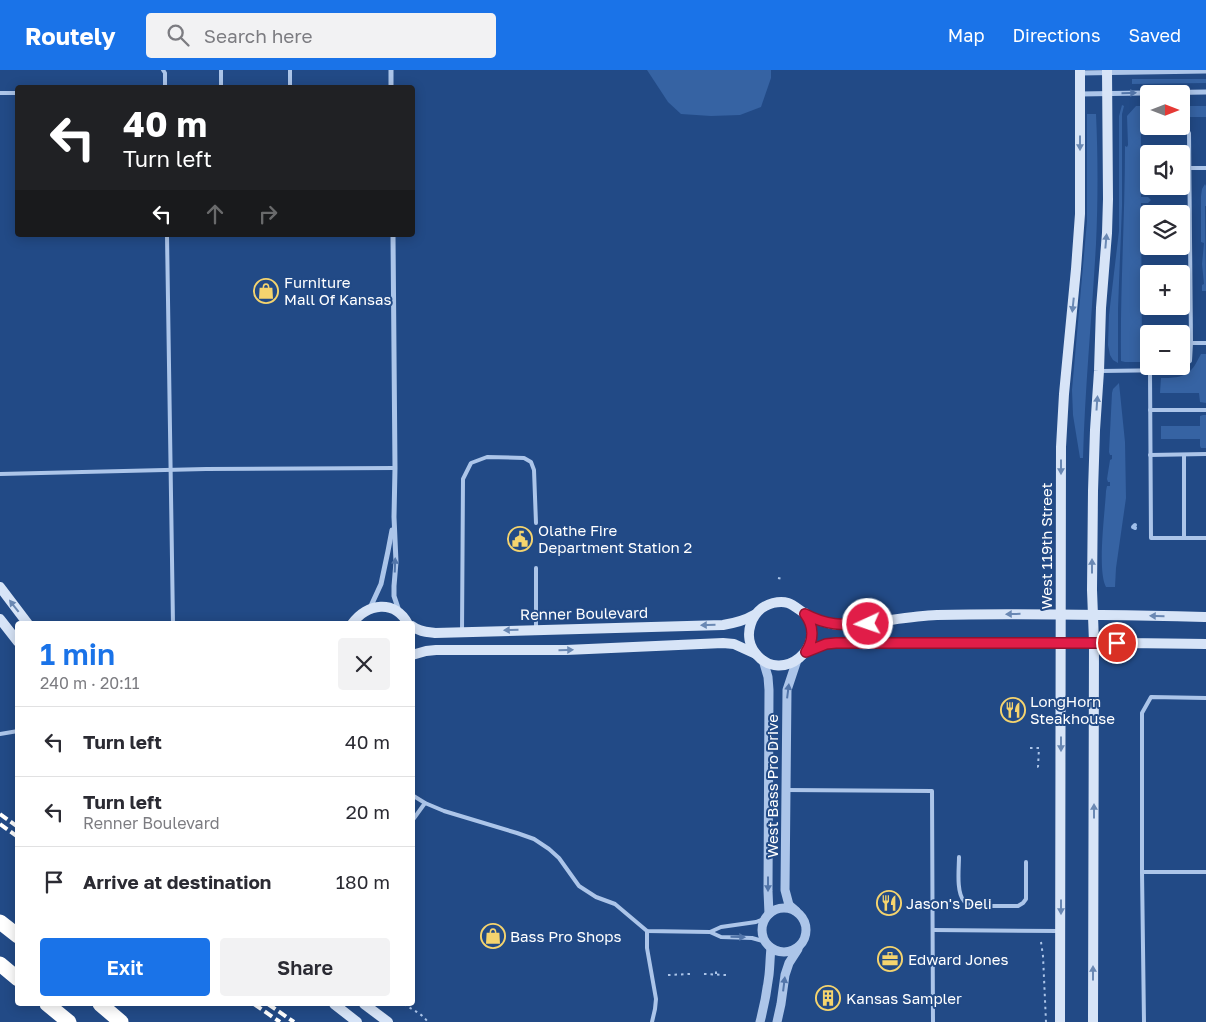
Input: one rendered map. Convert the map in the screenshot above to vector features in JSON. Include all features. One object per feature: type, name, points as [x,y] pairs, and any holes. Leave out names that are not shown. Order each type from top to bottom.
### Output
[{"type":"highway","points":[[0,922],[15,934]]},
{"type":"highway","points":[[0,964],[15,976]]},
{"type":"highway","points":[[49,1006],[69,1022]]},
{"type":"highway","points":[[102,1006],[121,1022]]},
{"type":"main road","points":[[1093,1022],[1093,491],[1095,430],[1100,371],[1101,308],[1107,233],[1107,71]]},
{"type":"main road","name":"West 119th Street","points":[[1060,1022],[1062,447],[1064,394],[1080,214],[1080,72]]},
{"type":"main road","points":[[0,587],[26,621]]},
{"type":"main road","points":[[415,654],[436,650],[566,650],[723,643],[734,644],[772,664],[789,664],[798,660],[806,652],[810,643],[812,633],[810,623],[801,610],[791,604],[780,602],[768,604],[755,615],[750,624],[749,634],[751,645],[760,657]]},
{"type":"main road","points":[[353,621],[370,608]]},
{"type":"main road","name":"Renner Boulevard","points":[[370,608],[390,608],[407,621]]},
{"type":"main road","points":[[805,614],[836,625],[851,625],[934,615],[1094,614],[1206,617]]},
{"type":"main road","name":"Renner Boulevard","points":[[415,629],[425,632],[462,632],[723,625],[747,620],[755,615]]},
{"type":"main road","points":[[0,619],[15,638]]},
{"type":"main road","points":[[806,652],[826,644],[836,643],[1094,642],[1206,644]]},
{"type":"main road","points":[[337,1006],[357,1022]]},
{"type":"main road","points":[[367,1006],[388,1022]]},
{"type":"street","points":[[391,70],[392,85]]},
{"type":"street","points":[[1080,72],[1206,71]]},
{"type":"street","points":[[1080,94],[1206,92]]},
{"type":"street","points":[[393,237],[394,517],[396,562],[394,596],[407,621]]},
{"type":"street","points":[[370,608],[381,584],[394,517]]},
{"type":"street","name":"West Bass Pro Drive","points":[[760,657],[768,677],[767,916]]},
{"type":"street","name":"West Bass Pro Drive","points":[[796,911],[789,905],[786,890],[786,790],[787,690],[798,660]]},
{"type":"street","points":[[760,1022],[768,982],[768,945],[763,935],[763,927],[767,916],[775,910],[782,908],[796,911],[801,916],[805,922],[806,936],[789,963],[785,975],[777,1022]]},
{"type":"street","points":[[768,945],[777,951],[784,952],[798,948]]},
{"type":"lane","points":[[163,70],[165,73],[165,85]]},
{"type":"lane","points":[[221,70],[221,85]]},
{"type":"lane","points":[[290,70],[290,85]]},
{"type":"lane","points":[[0,94],[15,93]]},
{"type":"lane","points":[[1190,361],[1190,168],[1206,168]]},
{"type":"lane","points":[[167,237],[173,621]]},
{"type":"lane","points":[[1191,343],[1206,343]]},
{"type":"lane","points":[[1100,371],[1140,371]]},
{"type":"lane","points":[[1150,375],[1151,538],[1206,538]]},
{"type":"lane","points":[[1150,410],[1206,410]]},
{"type":"lane","points":[[1150,455],[1206,454]]},
{"type":"lane","points":[[1184,455],[1184,538]]},
{"type":"lane","points":[[462,632],[462,479],[471,463],[487,457],[524,458],[531,462],[534,470],[536,523]]},
{"type":"lane","points":[[0,474],[395,468]]},
{"type":"lane","points":[[536,568],[536,629]]},
{"type":"lane","points":[[1144,1022],[1142,713],[1151,697],[1206,698]]},
{"type":"lane","points":[[0,734],[15,732]]},
{"type":"lane","points":[[786,790],[932,791],[933,1022]]},
{"type":"lane","points":[[415,797],[450,813],[534,839],[549,848],[559,858],[579,886],[596,898],[615,904],[647,931],[710,932],[721,937],[752,938],[768,945]]},
{"type":"lane","points":[[415,817],[425,803]]},
{"type":"lane","points":[[959,857],[959,885],[961,894],[964,901],[975,906],[1018,906],[1023,903],[1026,899],[1026,862]]},
{"type":"lane","points":[[1142,872],[1206,872]]},
{"type":"lane","points":[[710,932],[721,927],[756,922],[767,916]]},
{"type":"lane","points":[[933,930],[1061,931]]},
{"type":"lane","points":[[647,931],[646,948],[656,999],[652,1022]]},
{"type":"path","points":[[778,578],[783,578]]},
{"type":"path","points":[[1030,748],[1039,748],[1038,767],[1041,768]]},
{"type":"path","points":[[1041,942],[1046,1022]]},
{"type":"path","points":[[716,968],[716,974]]},
{"type":"path","points":[[668,975],[690,974]]},
{"type":"path","points":[[704,974],[726,975]]},
{"type":"path","points":[[407,1006],[421,1013],[428,1022]]},
{"type":"shaded area","points":[[647,70],[771,70],[771,78],[761,107],[740,115],[711,116],[681,114],[668,102]]},
{"type":"shaded area","points":[[1132,79],[1206,79],[1206,83],[1132,84]]},
{"type":"shaded area","points":[[1122,105],[1124,106],[1122,114],[1118,363],[1110,355],[1108,345],[1109,315],[1119,231],[1119,116]]},
{"type":"shaded area","points":[[1136,106],[1140,106],[1140,195],[1151,200],[1140,205],[1140,315],[1142,315],[1142,325],[1140,325],[1140,362],[1121,361],[1125,146],[1127,147],[1128,145],[1127,116]]},
{"type":"shaded area","points":[[1190,106],[1206,106],[1206,117],[1190,117]]},
{"type":"shaded area","points":[[1087,114],[1096,114],[1097,212],[1083,458],[1080,458],[1073,415],[1072,390],[1087,221]]},
{"type":"shaded area","points":[[1205,184],[1206,291],[1202,291],[1202,285],[1204,284],[1202,264],[1204,243],[1201,242],[1201,196]]},
{"type":"shaded area","points":[[1201,354],[1206,354],[1206,403],[1200,402],[1199,393],[1160,393],[1161,378],[1190,375],[1190,371]]},
{"type":"shaded area","points":[[1119,383],[1125,442],[1126,498],[1115,587],[1106,587],[1102,568],[1102,541],[1106,491],[1107,486],[1110,486],[1110,482],[1107,479],[1110,460],[1112,459],[1112,455],[1109,452],[1112,393]]},
{"type":"shaded area","points":[[1206,415],[1206,448],[1201,448],[1200,439],[1161,439],[1161,426],[1200,426],[1200,416]]},
{"type":"waterway","points":[[1135,525],[1133,527],[1135,528]]},
{"type":"railway","points":[[0,814],[15,825]]},
{"type":"railway","points":[[0,824],[15,835]]},
{"type":"railway","points":[[257,1006],[280,1022]]},
{"type":"railway","points":[[271,1006],[294,1022]]},
{"type":"place","name":"Furniture Mall Of Kansas","points":[[266,291]]},
{"type":"place","name":"Olathe Fire Department Station 2","points":[[520,539]]},
{"type":"place","name":"LongHorn Steakhouse","points":[[1013,710]]},
{"type":"place","name":"Jason's Deli","points":[[889,903]]},
{"type":"place","name":"Bass Pro Shops","points":[[493,936]]},
{"type":"place","name":"Edward Jones","points":[[890,959]]},
{"type":"place","name":"Kansas Sampler","points":[[828,998]]},
{"type":"route","points":[[868,624],[836,625],[805,614],[810,623],[812,633],[806,652],[826,644],[836,643],[1117,643]]}]
